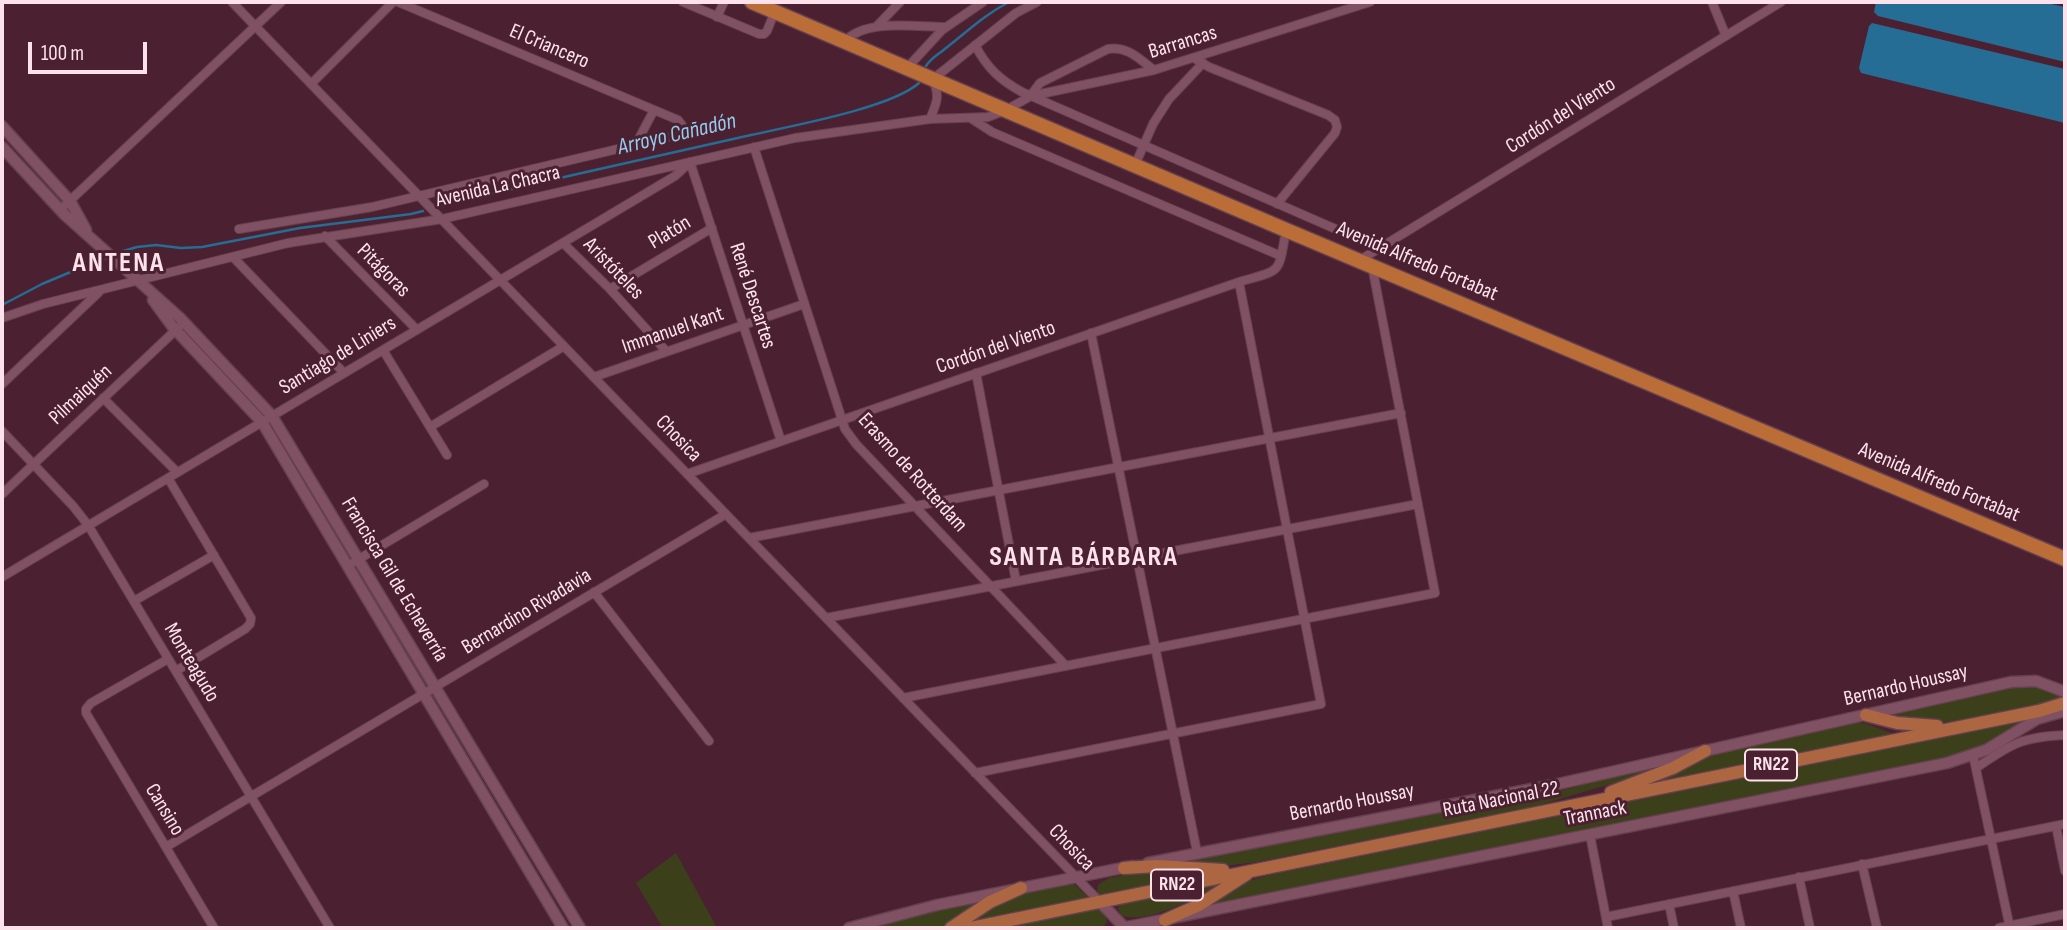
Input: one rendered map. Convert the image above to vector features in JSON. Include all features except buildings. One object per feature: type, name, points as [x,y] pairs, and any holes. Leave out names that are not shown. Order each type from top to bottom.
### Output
[{"type":"highway","name":"Avenida Alfredo Fortabat","points":[[752,2],[2065,559]]},
{"type":"main road","name":"Ruta Nacional 22","points":[[971,928],[2039,711],[2065,703]]},
{"type":"main road","name":"Ruta Nacional 22","points":[[2039,711],[2065,711]]},
{"type":"main road","points":[[1866,715],[1913,726],[1969,725]]},
{"type":"main road","points":[[1574,806],[1665,771],[1705,751]]},
{"type":"main road","points":[[1124,868],[1157,866],[1213,871],[1262,868]]},
{"type":"main road","points":[[1165,920],[1199,905],[1262,868]]},
{"type":"main road","points":[[951,928],[990,902],[1021,888]]},
{"type":"street","name":"Chosica","points":[[232,2],[1099,901]]},
{"type":"street","points":[[60,210],[281,2]]},
{"type":"street","points":[[311,84],[393,2]]},
{"type":"street","name":"El Criancero","points":[[398,2],[678,120],[682,128]]},
{"type":"street","points":[[683,2],[753,33],[764,34],[775,11]]},
{"type":"street","points":[[717,16],[724,2]]},
{"type":"street","points":[[876,27],[900,2]]},
{"type":"street","points":[[907,68],[946,27],[983,2]]},
{"type":"street","points":[[930,119],[938,91],[933,79],[1016,13],[1037,2]]},
{"type":"street","name":"Barrancas","points":[[1006,110],[1031,96],[1154,70],[1370,2]]},
{"type":"street","points":[[1712,2],[1726,36]]},
{"type":"street","name":"Cordón del Viento","points":[[1366,263],[1379,248],[1781,2]]},
{"type":"street","points":[[845,41],[864,29],[876,27],[946,27]]},
{"type":"street","points":[[975,45],[995,75],[1031,96],[1379,248]]},
{"type":"street","points":[[1031,96],[1040,83],[1108,49],[1118,47],[1128,50],[1154,70]]},
{"type":"street","points":[[1194,58],[1335,120],[1335,133],[1277,204]]},
{"type":"street","points":[[1135,165],[1153,124],[1169,99],[1203,63]]},
{"type":"street","points":[[636,144],[653,110]]},
{"type":"street","name":"Avenida La Chacra","points":[[2,318],[43,304],[233,257],[326,236],[442,219],[812,134],[930,119],[972,119],[988,117],[1006,110]]},
{"type":"street","points":[[972,119],[992,132],[1281,256],[1286,230]]},
{"type":"street","name":"Francisca Gil de Echeverría","points":[[2,126],[70,201],[88,236]]},
{"type":"street","name":"Avenida La Chacra","points":[[239,229],[372,207],[677,135],[682,128]]},
{"type":"street","name":"Francisca Gil de Echeverría","points":[[2,147],[60,210],[139,280],[267,419],[359,559],[580,928]]},
{"type":"street","name":"Erasmo de Rotterdam","points":[[754,147],[841,420],[856,444],[1066,666]]},
{"type":"street","name":"René Descartes","points":[[690,162],[781,441]]},
{"type":"street","name":"Santiago de Liniers","points":[[2,577],[675,176],[690,162]]},
{"type":"street","name":"Platón","points":[[610,289],[712,228]]},
{"type":"street","name":"Pitágoras","points":[[326,236],[417,330]]},
{"type":"street","name":"Aristóteles","points":[[563,243],[610,289],[666,351]]},
{"type":"street","name":"Cordón del Viento","points":[[687,474],[1238,282],[1274,272],[1279,266],[1281,256]]},
{"type":"street","points":[[233,257],[344,373]]},
{"type":"street","points":[[903,698],[1435,593],[1401,413],[1366,263]]},
{"type":"street","points":[[975,773],[1321,704],[1238,282]]},
{"type":"street","points":[[2,384],[101,290]]},
{"type":"street","name":"Immanuel Kant","points":[[594,377],[804,304]]},
{"type":"street","name":"Pilmaiquén","points":[[2,494],[180,326]]},
{"type":"street","points":[[1091,333],[1197,852]]},
{"type":"street","points":[[430,427],[564,346]]},
{"type":"street","points":[[383,350],[447,455]]},
{"type":"street","points":[[976,373],[1016,582]]},
{"type":"street","points":[[103,398],[177,472]]},
{"type":"street","points":[[749,538],[1401,413]]},
{"type":"street","name":"Francisca Gil de Echeverría","points":[[267,419],[348,565],[561,924]]},
{"type":"street","name":"Monteagudo","points":[[2,431],[88,526],[330,928]]},
{"type":"street","points":[[168,478],[249,612],[251,621],[245,629],[176,671]]},
{"type":"street","points":[[348,565],[484,484]]},
{"type":"street","points":[[826,618],[1418,504]]},
{"type":"street","name":"Bernardino Rivadavia","points":[[166,847],[726,514]]},
{"type":"street","points":[[134,601],[215,555]]},
{"type":"street","points":[[594,593],[709,741]]},
{"type":"street","name":"Cansino","points":[[168,659],[91,704],[86,709],[86,715],[214,928]]},
{"type":"street","name":"Bernardo Houssay","points":[[849,928],[937,905],[1197,852],[1558,784],[2018,681],[2043,682],[2065,692]]},
{"type":"street","name":"Trannack","points":[[1124,928],[1947,763],[1973,755],[2037,719],[2065,711]]},
{"type":"street","points":[[1976,768],[2010,745],[2029,738],[2065,735]]},
{"type":"street","points":[[1973,755],[2009,927]]},
{"type":"street","points":[[1606,917],[2065,824]]},
{"type":"street","points":[[2056,826],[2065,871]]},
{"type":"street","points":[[1590,835],[1608,928]]},
{"type":"street","points":[[1862,864],[1877,928]]},
{"type":"street","points":[[1799,877],[1810,928]]},
{"type":"street","points":[[1733,891],[1741,928]]},
{"type":"street","points":[[1099,901],[1124,928]]},
{"type":"street","points":[[1669,904],[1674,928]]},
{"type":"street","points":[[561,924],[570,912]]},
{"type":"street","points":[[1999,928],[2065,914]]},
{"type":"green space","points":[[2018,685],[2032,685],[2065,696],[2065,699],[1960,721],[1933,723],[1882,716]]},
{"type":"green space","points":[[2029,720],[1985,746],[1955,757],[1207,908],[1249,881],[1270,875]]},
{"type":"green space","points":[[1855,722],[1896,735],[1630,789],[1720,752]]},
{"type":"green space","points":[[1674,762],[1661,769],[1533,807],[1257,862],[1207,868],[1166,864],[1568,789]]},
{"type":"green space","points":[[676,853],[717,928],[663,928],[636,883]]},
{"type":"green space","points":[[1147,871],[1211,874],[1100,896],[1097,893],[1098,885],[1109,878]]},
{"type":"green space","points":[[1229,879],[1177,906],[1148,916],[1122,916],[1118,909],[1124,903]]},
{"type":"green space","points":[[1073,883],[1087,899],[957,928],[1013,895]]},
{"type":"green space","points":[[988,899],[945,928],[868,928],[927,912]]},
{"type":"green space","points":[[1099,908],[1107,921],[1098,928],[993,928]]},
{"type":"water","points":[[1876,2],[2042,2],[2065,7],[2065,62],[1878,16],[1874,12]]},
{"type":"water","points":[[1872,23],[2065,69],[2065,123],[1861,73],[1859,68]]},
{"type":"waterway","name":"Arroyo Cañadón","points":[[926,66],[976,23],[1009,2]]},
{"type":"waterway","name":"Arroyo Cañadón","points":[[438,206],[839,115],[887,100],[919,83]]},
{"type":"waterway","name":"Arroyo Cañadón","points":[[120,252],[156,245],[202,247],[300,228],[423,211]]},
{"type":"waterway","name":"Arroyo Cañadón","points":[[2,305],[42,284],[104,258]]},
{"type":"district","name":"ANTENA","points":[[119,264]]},
{"type":"district","name":"SANTA BÁRBARA","points":[[1084,558]]}]
